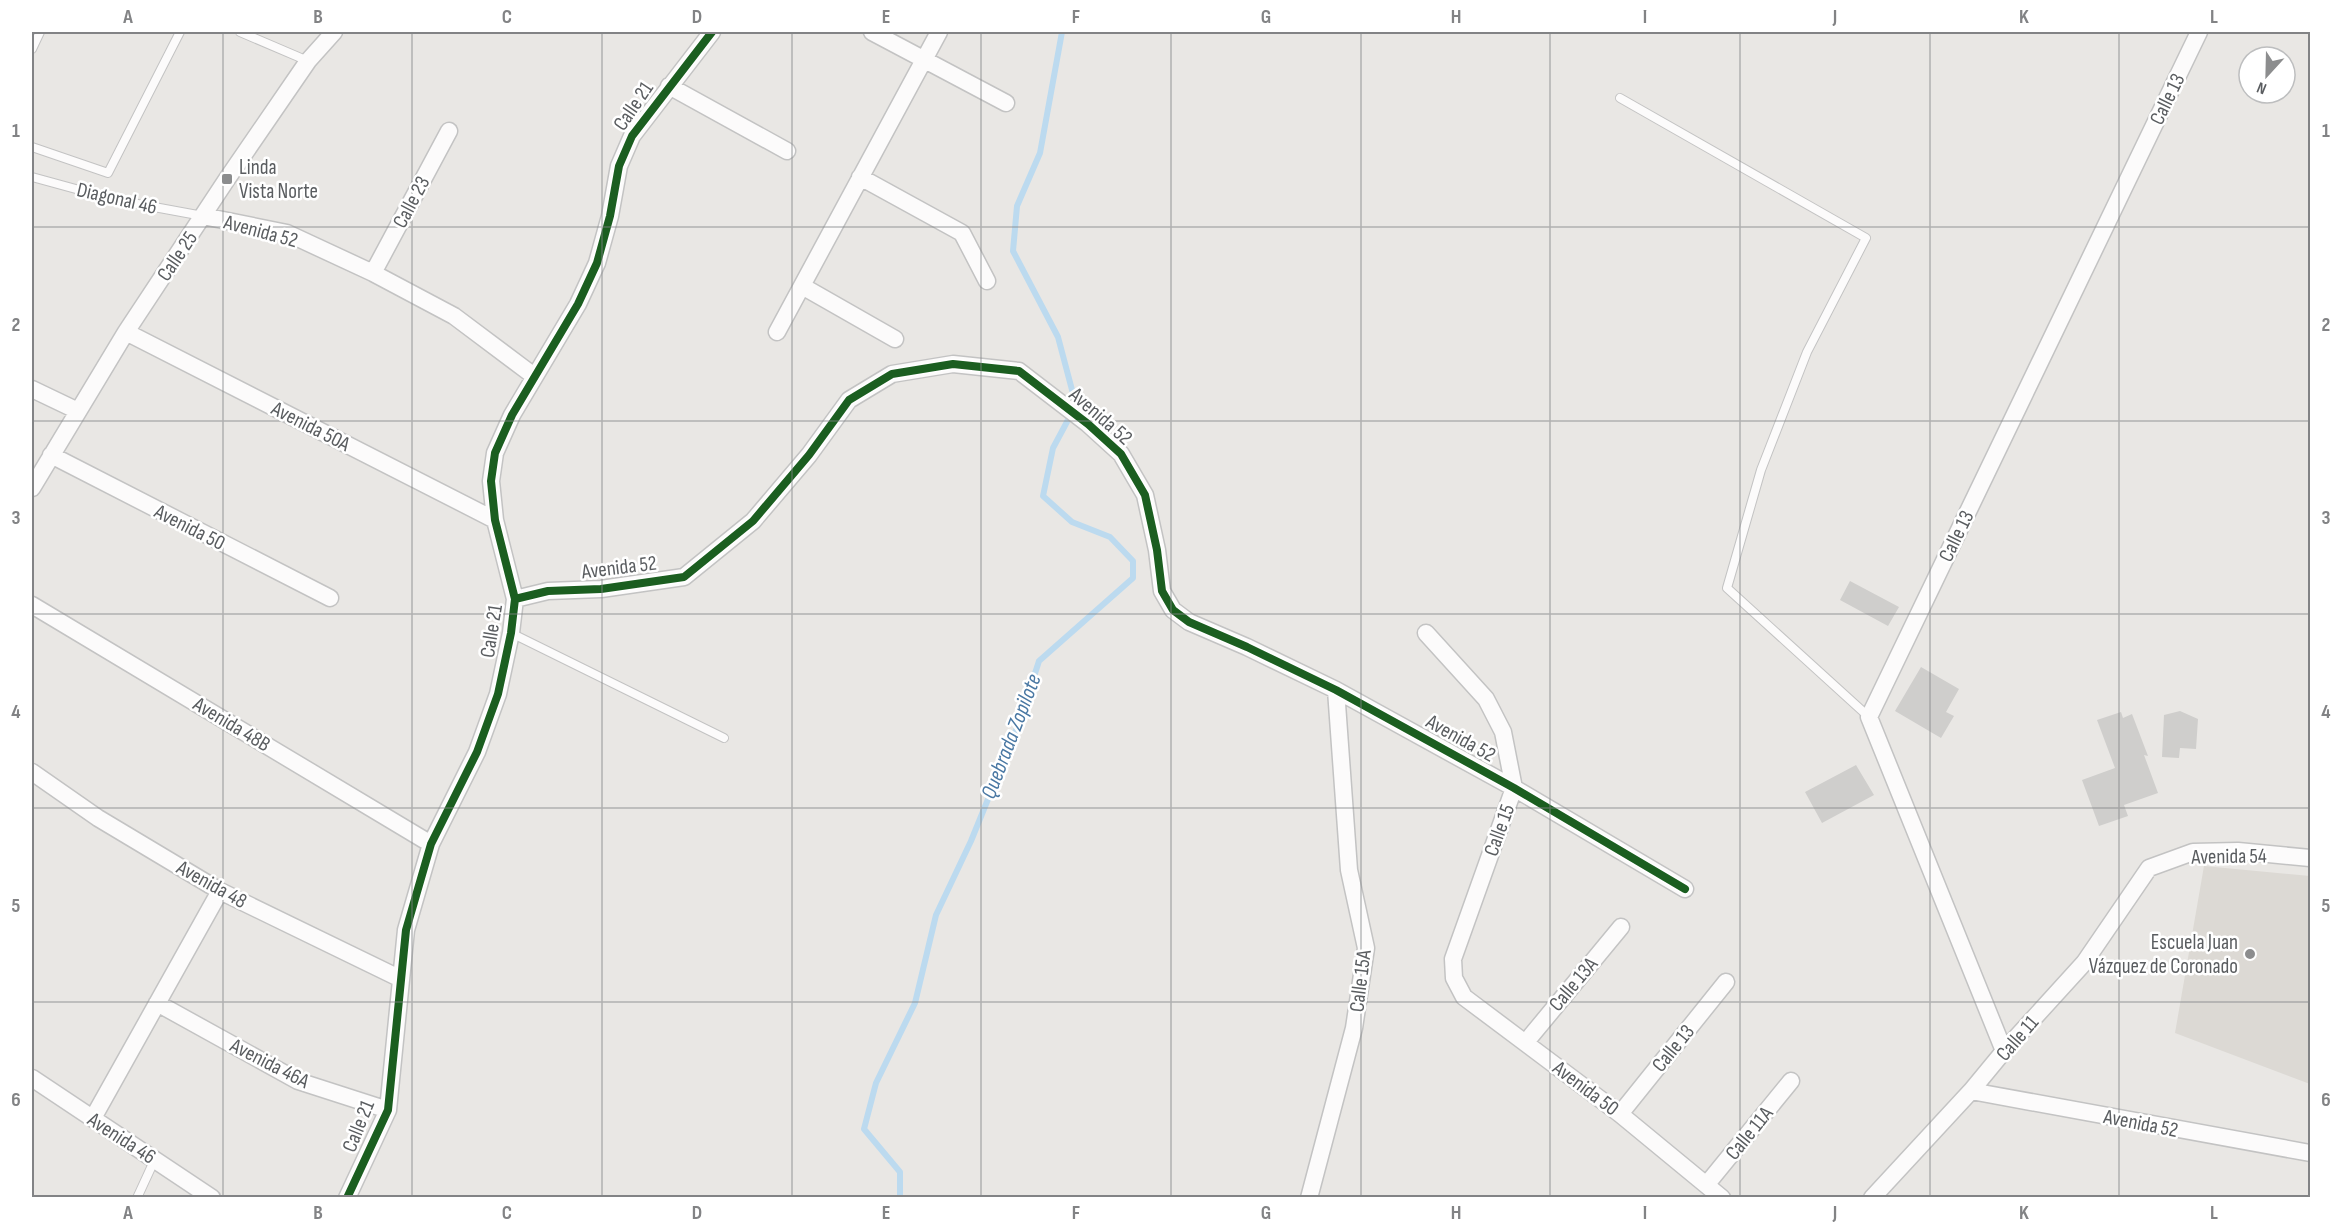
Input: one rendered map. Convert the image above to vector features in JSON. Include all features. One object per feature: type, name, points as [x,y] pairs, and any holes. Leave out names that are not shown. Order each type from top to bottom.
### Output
[{"type":"street","name":"Calle 25","points":[[32,488],[126,332],[308,61],[334,32]]},
{"type":"street","name":"Calle 21","points":[[347,1197],[388,1110],[406,930],[431,844],[477,752],[498,694],[511,633],[515,599],[495,519],[491,481],[495,453],[512,415],[578,304],[597,263],[610,216],[619,166],[632,136],[712,32]]},
{"type":"street","points":[[872,32],[1006,103]]},
{"type":"street","points":[[777,332],[939,32]]},
{"type":"street","name":"Calle 13","points":[[1869,717],[2199,32]]},
{"type":"street","points":[[669,86],[787,152]]},
{"type":"street","name":"Calle 23","points":[[373,273],[449,131]]},
{"type":"street","points":[[860,177],[962,233],[987,281]]},
{"type":"street","name":"Avenida 52","points":[[203,216],[287,233],[373,273],[454,316],[534,376]]},
{"type":"street","points":[[802,286],[895,339]]},
{"type":"street","name":"Avenida 50A","points":[[126,332],[495,519]]},
{"type":"street","name":"Avenida 52","points":[[515,599],[548,591],[601,589],[684,577],[753,521],[809,455],[849,400],[892,374],[952,364],[1019,372],[1088,424],[1121,454],[1145,495],[1157,550],[1162,591],[1173,610],[1189,622],[1336,690],[1514,788],[1685,889]]},
{"type":"street","points":[[32,389],[78,411]]},
{"type":"street","name":"Avenida 50","points":[[51,455],[330,598]]},
{"type":"street","name":"Avenida 48B","points":[[32,605],[431,844]]},
{"type":"street","name":"Calle 15","points":[[1426,633],[1486,699],[1503,732],[1514,788],[1453,959],[1454,978]]},
{"type":"street","name":"Calle 15A","points":[[1309,1197],[1354,1028],[1366,948],[1349,870],[1336,690]]},
{"type":"street","points":[[1869,717],[2004,1050]]},
{"type":"street","name":"Avenida 48","points":[[32,772],[98,818],[220,891],[401,979]]},
{"type":"street","name":"Avenida 54","points":[[2149,868],[2193,852],[2238,851],[2310,858]]},
{"type":"street","name":"Calle 11","points":[[1872,1197],[1971,1091],[2004,1050],[2084,963],[2149,868]]},
{"type":"street","points":[[93,1118],[220,891]]},
{"type":"street","name":"Calle 13A","points":[[1526,1042],[1620,927]]},
{"type":"street","name":"Avenida 50","points":[[1454,978],[1464,997],[1620,1114],[1722,1197]]},
{"type":"street","name":"Calle 13","points":[[1620,1114],[1726,982]]},
{"type":"street","name":"Avenida 46A","points":[[157,1003],[298,1081],[388,1110]]},
{"type":"street","name":"Avenida 46","points":[[32,1078],[212,1197]]},
{"type":"street","name":"Calle 11A","points":[[1707,1184],[1791,1081]]},
{"type":"street","name":"Avenida 52","points":[[1971,1091],[2310,1153]]},
{"type":"lane","points":[[32,50],[40,32]]},
{"type":"lane","points":[[32,147],[108,173],[180,32]]},
{"type":"lane","points":[[240,32],[308,61]]},
{"type":"lane","points":[[1620,98],[1866,238],[1807,352],[1761,470],[1727,588],[1869,717]]},
{"type":"lane","name":"Diagonal 46","points":[[32,177],[116,200],[203,216]]},
{"type":"lane","points":[[511,633],[724,738]]},
{"type":"lane","points":[[137,1197],[154,1159]]},
{"type":"shaded area","name":"Escuela Juan Vázquez de Coronado","points":[[2204,866],[2310,876],[2310,1084],[2175,1033]]},
{"type":"building","points":[[1850,581],[1899,607],[1888,626],[1840,600]]},
{"type":"building","points":[[1921,667],[1959,689],[1946,712],[1954,716],[1941,738],[1895,711]]},
{"type":"building","points":[[2180,711],[2198,719],[2196,749],[2180,748],[2179,758],[2162,757],[2164,715]]},
{"type":"building","points":[[2121,712],[2123,718],[2132,714],[2148,756],[2144,755],[2158,793],[2124,805],[2128,816],[2099,826],[2082,780],[2115,768],[2097,720]]},
{"type":"building","points":[[1856,765],[1874,795],[1822,823],[1805,792]]},
{"type":"waterway","name":"Quebrada Zopilote","points":[[900,1198],[900,1172],[864,1129],[876,1083],[915,1003],[936,915],[971,841],[1019,723],[1039,661],[1133,578],[1133,561],[1110,537],[1072,522],[1043,496],[1053,448],[1076,405],[1058,337],[1013,251],[1017,206],[1040,153],[1062,32]]},
{"type":"cycle path","points":[[347,1198],[388,1110],[406,930],[431,844],[477,752],[498,694],[511,633],[515,599],[495,520],[491,481],[495,453],[512,415],[578,304],[597,263],[610,216],[619,166],[632,136],[712,32]]},
{"type":"cycle path","points":[[515,599],[548,591],[601,589],[684,577],[753,521],[809,455],[849,400],[892,374],[953,364],[1019,371],[1088,424],[1121,454],[1145,495],[1157,550],[1162,591],[1173,610],[1189,622],[1336,690],[1514,788],[1685,889]]},
{"type":"place","name":"Linda Vista Norte","points":[[227,179]]},
{"type":"place","name":"Escuela Juan Vázquez de Coronado","points":[[2250,954]]}]
